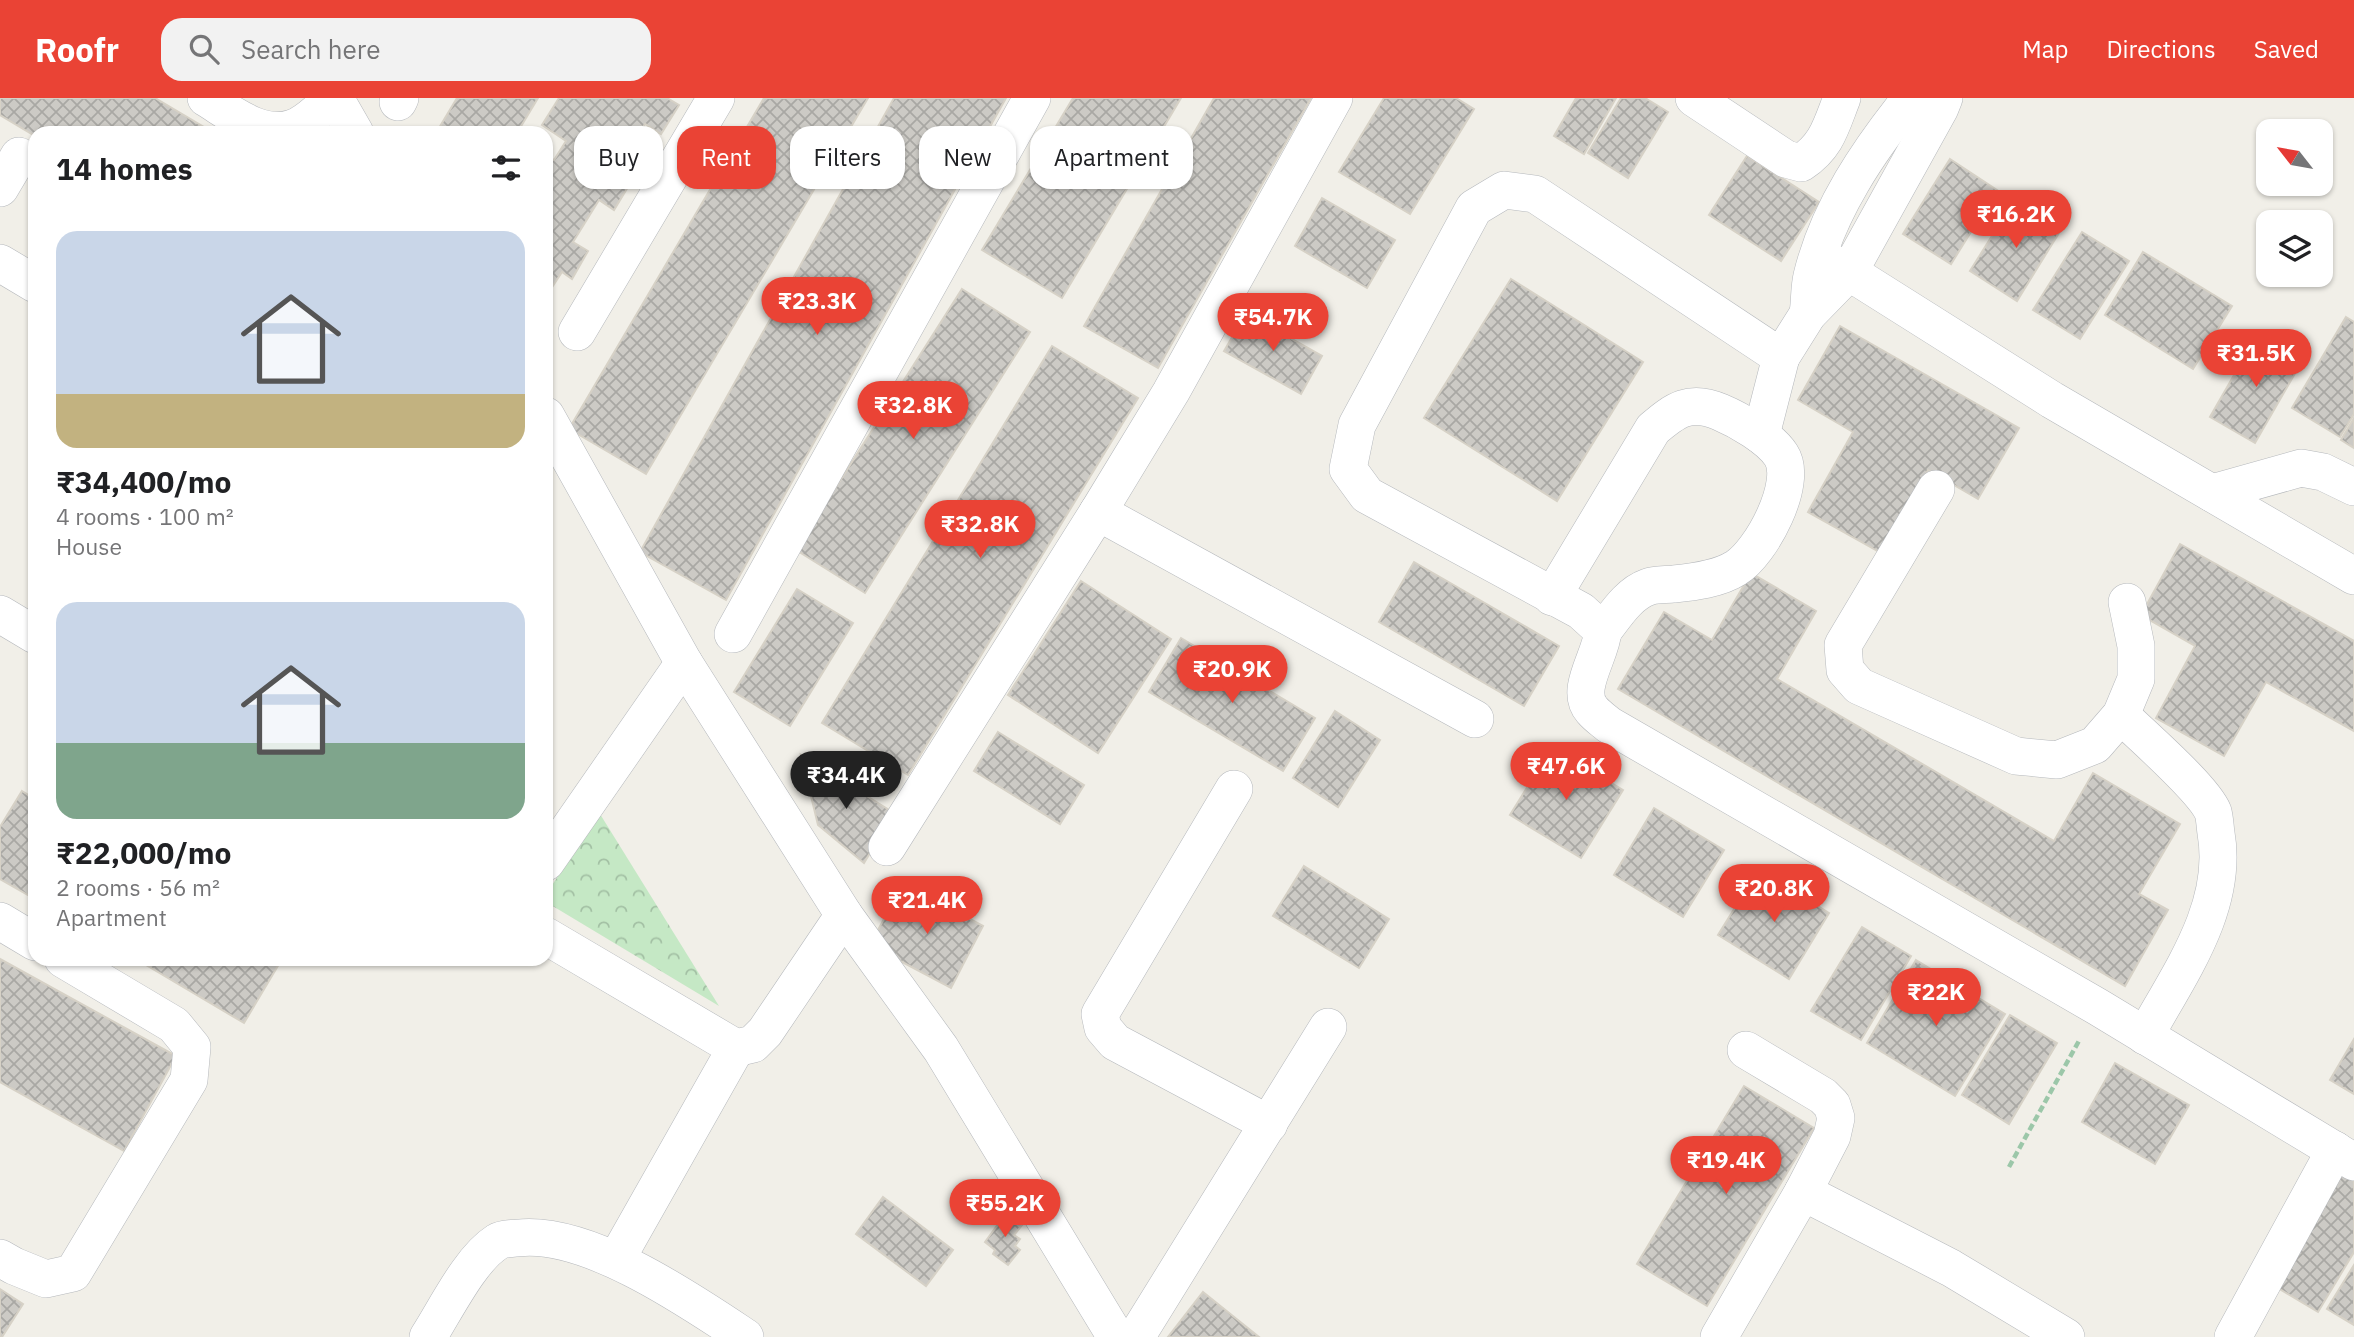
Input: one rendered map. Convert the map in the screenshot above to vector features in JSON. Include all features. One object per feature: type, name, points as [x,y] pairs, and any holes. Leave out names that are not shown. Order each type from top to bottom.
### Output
[{"type":"street","points":[[206,98],[255,126]]},
{"type":"street","points":[[297,126],[334,98],[351,126]]},
{"type":"street","points":[[577,332],[716,98]]},
{"type":"street","points":[[733,634],[1032,98]]},
{"type":"street","points":[[887,847],[1171,392],[1334,98]]},
{"type":"street","points":[[1694,98],[1786,159],[1801,163],[1815,153],[1826,138],[1842,98]]},
{"type":"street","points":[[1911,98],[1852,180],[1825,235],[1834,263],[2052,400],[2354,576]]},
{"type":"street","points":[[1761,435],[1781,357],[1808,314],[1834,263],[1941,108],[1944,98]]},
{"type":"street","points":[[0,188],[19,156]]},
{"type":"street","points":[[1603,631],[1581,611],[1367,495],[1348,468],[1357,425],[1474,208],[1504,190],[1535,194],[1781,357]]},
{"type":"street","points":[[0,263],[28,280]]},
{"type":"street","points":[[1552,597],[1653,429],[1675,411],[1699,406],[1720,412],[1761,435],[1783,456],[1786,484],[1771,522],[1746,561],[1734,570],[1703,579],[1649,586],[1635,593],[1603,631],[1602,644],[1585,687],[1590,708],[1609,725],[2098,1007],[2344,1156],[2233,1337]]},
{"type":"street","points":[[553,429],[684,663],[844,915],[941,1049],[1116,1337]]},
{"type":"street","points":[[2212,493],[2301,468],[2323,472],[2354,486]]},
{"type":"street","points":[[1936,489],[1843,645],[1845,670],[1859,686],[2016,756],[2057,760],[2095,745],[2121,715],[2136,679],[2136,646],[2127,602]]},
{"type":"street","points":[[1098,512],[1475,719]]},
{"type":"street","points":[[553,852],[684,663]]},
{"type":"street","points":[[2121,715],[2193,785],[2213,811],[2219,849],[2214,900],[2195,946],[2145,1036]]},
{"type":"street","points":[[1234,789],[1100,1014],[1103,1028],[1115,1042],[1269,1124]]},
{"type":"street","points":[[553,940],[736,1048],[753,1044],[765,1032],[844,915]]},
{"type":"street","points":[[0,921],[28,938]]},
{"type":"street","points":[[0,1258],[46,1279],[74,1273],[189,1080],[192,1047],[174,1025],[75,966]]},
{"type":"street","points":[[1136,1337],[1328,1027]]},
{"type":"street","points":[[616,1260],[736,1048]]},
{"type":"street","points":[[1719,1337],[1803,1192],[1832,1136],[1836,1118],[1832,1105],[1823,1096],[1746,1049]]},
{"type":"street","points":[[1803,1192],[1951,1268],[2066,1337]]},
{"type":"street","points":[[428,1337],[481,1254],[500,1240],[536,1236],[567,1241],[616,1260],[702,1308],[745,1337]]},
{"type":"path","points":[[2009,1167],[2098,1007]]},
{"type":"green space","points":[[600,814],[719,1006],[553,906],[553,884]]},
{"type":"building","points":[[0,98],[155,98],[202,126],[28,126],[28,132],[0,115]]},
{"type":"building","points":[[457,98],[538,98],[521,126],[440,126]]},
{"type":"building","points":[[559,98],[667,98],[679,105],[663,131],[663,126],[645,124],[574,126],[574,189],[627,189],[614,210],[599,200],[573,242],[588,251],[572,279],[562,272],[553,286],[553,160],[566,141],[553,132],[553,126],[544,126]]},
{"type":"building","points":[[764,98],[868,98],[851,126],[790,126],[790,189],[814,189],[646,474],[569,429],[710,189],[776,189],[776,126],[748,126]]},
{"type":"building","points":[[894,98],[1006,98],[990,126],[919,126],[919,189],[955,189],[726,600],[640,552],[843,189],[905,189],[905,126],[878,126]]},
{"type":"building","points":[[1073,98],[1181,98],[1164,126],[1056,126]]},
{"type":"building","points":[[1214,98],[1311,98],[1158,368],[1084,326],[1162,189],[1193,189],[1193,135]]},
{"type":"building","points":[[1384,98],[1456,98],[1474,109],[1410,214],[1339,172]]},
{"type":"building","points":[[1576,98],[1616,98],[1584,154],[1554,136]]},
{"type":"building","points":[[1621,98],[1645,98],[1668,112],[1628,178],[1588,153]]},
{"type":"building","points":[[1747,156],[1819,202],[1781,261],[1709,215]]},
{"type":"building","points":[[1950,159],[1997,190],[1951,264],[1903,234]]},
{"type":"building","points":[[1030,170],[1030,189],[1127,189],[1062,298],[982,250]]},
{"type":"building","points":[[1322,198],[1395,240],[1367,288],[1295,246]]},
{"type":"building","points":[[2015,199],[2062,228],[2017,301],[1970,271]]},
{"type":"building","points":[[2082,232],[2129,261],[2080,339],[2033,310]]},
{"type":"building","points":[[2143,252],[2232,306],[2193,369],[2105,315]]},
{"type":"building","points":[[1511,279],[1643,362],[1557,501],[1424,418]]},
{"type":"building","points":[[962,289],[1030,332],[865,593],[796,550]]},
{"type":"building","points":[[1246,313],[1322,356],[1301,394],[1224,351]]},
{"type":"building","points":[[2346,317],[2354,322],[2354,414],[2340,437],[2292,408]]},
{"type":"building","points":[[1840,326],[2019,428],[1978,499],[1928,470],[1881,553],[1808,512],[1853,432],[1798,400]]},
{"type":"building","points":[[2257,335],[2302,361],[2255,443],[2210,417]]},
{"type":"building","points":[[1052,346],[1138,398],[908,775],[822,723]]},
{"type":"building","points":[[2354,418],[2354,448],[2341,440]]},
{"type":"building","points":[[2180,544],[2354,641],[2354,731],[2266,682],[2224,756],[2156,718],[2195,646],[2141,615]]},
{"type":"building","points":[[1414,562],[1559,646],[1524,706],[1379,622]]},
{"type":"building","points":[[1751,573],[1816,611],[1777,679],[2054,841],[2093,773],[2180,824],[2139,894],[2168,910],[2125,986],[1618,689],[1664,612],[1712,640]]},
{"type":"building","points":[[1081,581],[1171,639],[1098,753],[1008,695]]},
{"type":"building","points":[[797,589],[853,623],[790,726],[734,692]]},
{"type":"building","points":[[1181,638],[1315,718],[1283,771],[1149,692]]},
{"type":"building","points":[[1335,711],[1380,740],[1338,807],[1293,778]]},
{"type":"building","points":[[998,732],[1084,785],[1060,824],[974,771]]},
{"type":"building","points":[[1552,747],[1623,790],[1581,858],[1510,815]]},
{"type":"building","points":[[801,755],[894,813],[864,863],[818,825]]},
{"type":"building","points":[[22,791],[28,795],[28,895],[0,879],[0,827]]},
{"type":"building","points":[[1654,808],[1724,850],[1683,917],[1614,875]]},
{"type":"building","points":[[1304,866],[1389,919],[1359,968],[1273,916]]},
{"type":"building","points":[[1759,869],[1829,913],[1789,979],[1718,935]]},
{"type":"building","points":[[903,883],[983,926],[951,988],[870,945]]},
{"type":"building","points":[[1862,927],[1911,956],[1861,1040],[1811,1011]]},
{"type":"building","points":[[0,959],[176,1056],[124,1151],[0,1082]]},
{"type":"building","points":[[1916,960],[2005,1014],[1955,1096],[1867,1043]]},
{"type":"building","points":[[148,966],[278,966],[244,1023]]},
{"type":"building","points":[[2010,1015],[2057,1043],[2009,1124],[1962,1095]]},
{"type":"building","points":[[2354,1039],[2354,1094],[2330,1080]]},
{"type":"building","points":[[2115,1063],[2189,1105],[2155,1164],[2082,1122]]},
{"type":"building","points":[[1744,1086],[1814,1128],[1707,1306],[1637,1264]]},
{"type":"building","points":[[2338,1172],[2354,1181],[2354,1252],[2318,1312],[2271,1284]]},
{"type":"building","points":[[883,1197],[953,1250],[926,1286],[856,1234]]},
{"type":"building","points":[[1007,1212],[1023,1224],[1014,1235],[1020,1239],[1015,1246],[1020,1250],[1008,1265],[993,1254],[995,1250],[985,1242]]},
{"type":"building","points":[[2354,1265],[2354,1325],[2327,1309]]},
{"type":"building","points":[[0,1289],[23,1304],[2,1337],[0,1337]]},
{"type":"building","points":[[1203,1292],[1259,1337],[1168,1337]]}]
